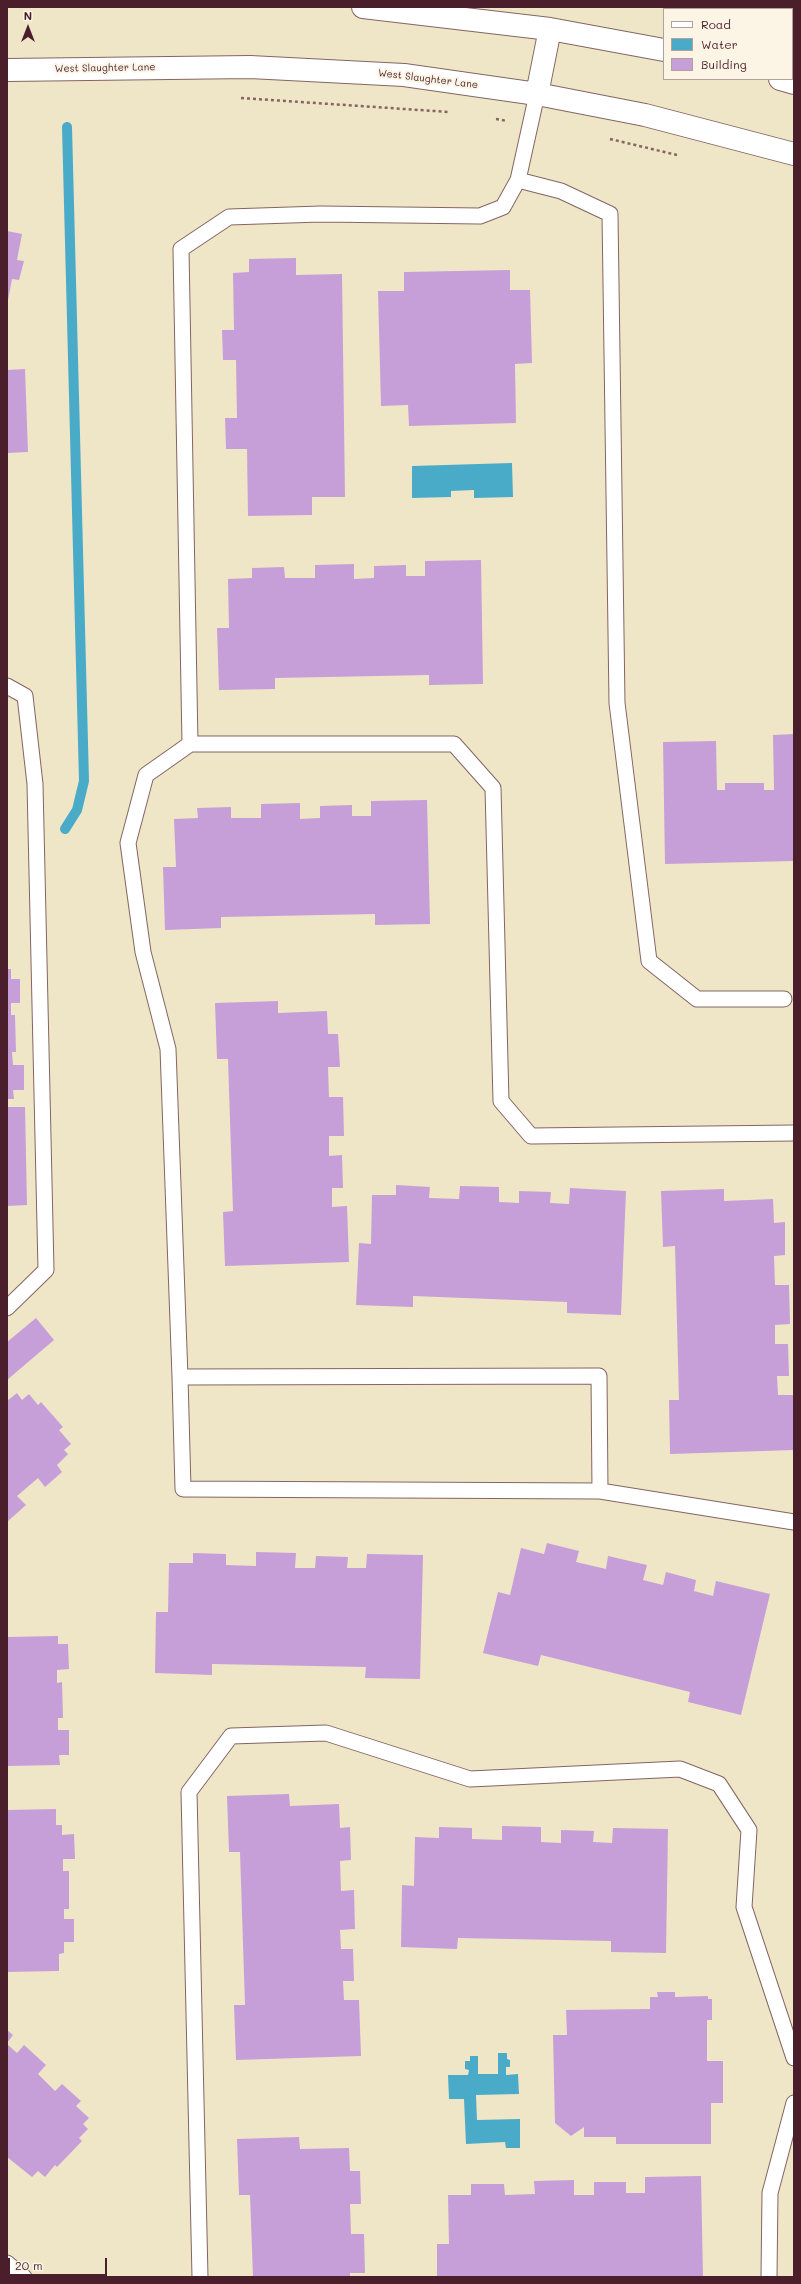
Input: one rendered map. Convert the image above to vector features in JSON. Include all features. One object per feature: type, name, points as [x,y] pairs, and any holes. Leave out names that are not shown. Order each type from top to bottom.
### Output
[{"type":"main road","points":[[363,7],[550,29],[663,50]]},
{"type":"main road","points":[[537,94],[550,29]]},
{"type":"main road","name":"West Slaughter Lane","points":[[7,70],[266,68],[404,74],[537,94],[645,114],[794,154]]},
{"type":"main road","points":[[784,80],[794,83]]},
{"type":"lane","points":[[190,744],[181,249],[229,217],[321,214],[480,216],[503,207],[518,180],[537,94]]},
{"type":"lane","points":[[518,180],[561,191],[610,214],[617,703],[649,961],[697,999],[784,999]]},
{"type":"lane","points":[[7,686],[25,696],[35,784],[46,1270],[7,1308]]},
{"type":"lane","points":[[794,1133],[531,1136],[501,1101],[493,788],[454,744],[190,744],[146,775],[128,843],[143,952],[168,1049],[183,1490],[600,1491],[794,1522]]},
{"type":"lane","points":[[180,1377],[599,1376],[600,1491]]},
{"type":"lane","points":[[200,2277],[189,1792],[231,1736],[326,1733],[470,1779],[680,1769],[719,1784],[749,1830],[744,1907],[794,2058]]},
{"type":"lane","points":[[769,2277],[770,2193],[794,2102]]},
{"type":"lane","points":[[7,2263],[24,2277]]},
{"type":"path","points":[[237,98],[454,113]]},
{"type":"water","points":[[512,463],[513,497],[474,498],[474,490],[451,491],[451,497],[412,498],[412,466]]},
{"type":"water","points":[[498,2053],[507,2053],[507,2059],[510,2060],[510,2067],[506,2067],[506,2075],[518,2074],[519,2094],[476,2095],[477,2120],[520,2119],[520,2148],[506,2148],[505,2142],[466,2144],[464,2099],[449,2099],[448,2075],[468,2075],[469,2070],[465,2069],[465,2061],[470,2061],[470,2056],[478,2056],[478,2074],[498,2074]]},
{"type":"building","points":[[7,231],[22,234],[17,260],[24,261],[19,280],[12,279],[8,300]]},
{"type":"building","points":[[296,258],[296,275],[342,274],[345,497],[312,497],[312,515],[248,516],[247,449],[226,449],[225,418],[237,418],[236,360],[223,360],[222,330],[234,330],[233,273],[249,272],[249,259]]},
{"type":"building","points":[[510,270],[510,290],[530,290],[532,363],[515,364],[516,423],[409,426],[408,405],[381,406],[378,291],[404,291],[404,272]]},
{"type":"building","points":[[25,369],[28,452],[7,453],[7,370]]},
{"type":"building","points":[[481,560],[483,684],[429,685],[429,675],[275,678],[275,689],[219,690],[217,628],[229,628],[228,579],[252,578],[252,568],[284,567],[285,578],[315,578],[315,565],[354,564],[354,579],[374,578],[374,566],[406,565],[406,576],[425,576],[425,561]]},
{"type":"building","points":[[794,734],[794,861],[665,864],[663,742],[716,741],[717,790],[725,790],[725,783],[764,783],[764,790],[774,790],[773,735]]},
{"type":"building","points":[[427,800],[430,924],[375,925],[375,914],[221,917],[221,928],[165,930],[163,867],[176,867],[174,819],[198,818],[197,808],[231,807],[231,818],[261,818],[261,804],[300,803],[300,819],[320,818],[320,806],[352,805],[352,816],[371,816],[371,801]]},
{"type":"building","points":[[7,969],[11,969],[11,979],[20,979],[20,1003],[11,1003],[11,1015],[15,1015],[16,1052],[12,1052],[13,1065],[24,1065],[24,1090],[13,1090],[14,1099],[7,1099]]},
{"type":"building","points":[[278,1001],[278,1013],[327,1011],[328,1034],[338,1034],[340,1067],[328,1067],[329,1097],[343,1097],[344,1136],[329,1136],[329,1156],[342,1155],[343,1188],[332,1188],[332,1207],[347,1206],[349,1262],[225,1266],[223,1212],[233,1211],[228,1059],[217,1059],[215,1003]]},
{"type":"building","points":[[7,1107],[25,1107],[27,1205],[7,1206]]},
{"type":"building","points":[[396,1185],[430,1187],[429,1198],[459,1199],[460,1186],[499,1187],[499,1202],[519,1203],[519,1191],[551,1192],[550,1203],[569,1204],[570,1188],[626,1191],[621,1315],[567,1313],[567,1302],[413,1296],[413,1307],[356,1305],[359,1243],[371,1244],[372,1195],[396,1195]]},
{"type":"building","points":[[724,1189],[724,1201],[773,1199],[774,1223],[785,1222],[785,1255],[774,1256],[775,1285],[789,1285],[790,1324],[775,1325],[775,1344],[788,1344],[789,1376],[777,1376],[778,1395],[794,1395],[794,1450],[670,1454],[669,1400],[679,1400],[675,1246],[663,1247],[661,1191]]},
{"type":"building","points":[[36,1318],[54,1340],[7,1380],[7,1342]]},
{"type":"building","points":[[17,1393],[22,1400],[29,1394],[38,1405],[41,1402],[63,1427],[59,1430],[71,1444],[64,1450],[68,1454],[57,1465],[62,1472],[45,1487],[38,1478],[17,1496],[26,1505],[7,1522],[7,1401]]},
{"type":"building","points":[[547,1543],[579,1551],[576,1562],[606,1569],[608,1556],[647,1565],[643,1580],[663,1585],[666,1572],[696,1580],[694,1591],[713,1596],[716,1581],[770,1594],[741,1715],[688,1702],[690,1692],[541,1655],[538,1666],[483,1653],[498,1592],[510,1595],[521,1548],[544,1554]]},
{"type":"building","points":[[256,1552],[296,1553],[295,1568],[315,1568],[316,1556],[348,1557],[347,1568],[366,1568],[367,1554],[423,1555],[420,1679],[365,1678],[366,1667],[212,1664],[212,1675],[155,1673],[156,1612],[168,1612],[169,1563],[193,1563],[193,1553],[226,1554],[226,1565],[256,1566]]},
{"type":"building","points":[[58,1636],[58,1644],[68,1644],[69,1669],[57,1670],[57,1683],[62,1682],[63,1718],[58,1718],[58,1730],[69,1730],[69,1755],[59,1755],[60,1765],[7,1766],[7,1637]]},
{"type":"building","points":[[289,1794],[290,1806],[339,1804],[340,1828],[350,1827],[351,1860],[340,1861],[341,1891],[354,1890],[355,1929],[340,1930],[341,1949],[353,1949],[354,1981],[343,1981],[344,2000],[359,2000],[361,2056],[236,2060],[234,2005],[245,2005],[240,1852],[229,1852],[227,1796]]},
{"type":"building","points":[[56,1809],[56,1825],[62,1825],[62,1835],[74,1834],[75,1859],[63,1859],[63,1871],[69,1871],[69,1909],[64,1909],[64,1919],[74,1919],[74,1942],[64,1942],[64,1953],[59,1954],[59,1971],[7,1972],[7,1810]]},
{"type":"building","points":[[502,1826],[541,1827],[541,1842],[561,1843],[561,1830],[594,1831],[593,1842],[612,1843],[613,1828],[668,1829],[666,1953],[611,1952],[611,1941],[458,1938],[457,1949],[401,1947],[402,1885],[414,1886],[415,1837],[439,1838],[439,1827],[472,1828],[472,1839],[502,1840]]},
{"type":"building","points":[[657,1992],[675,1992],[675,1997],[708,1996],[708,1999],[712,1999],[712,2020],[707,2020],[707,2061],[723,2061],[723,2103],[711,2103],[711,2144],[616,2144],[616,2137],[584,2137],[584,2127],[571,2136],[555,2123],[553,2035],[567,2035],[566,2010],[650,2009],[650,1997],[658,1997]]},
{"type":"building","points":[[7,2030],[13,2035],[7,2043]]},
{"type":"building","points":[[7,2044],[17,2053],[24,2045],[46,2065],[38,2074],[55,2091],[62,2084],[81,2101],[76,2106],[89,2118],[83,2124],[88,2129],[79,2138],[82,2141],[57,2167],[55,2165],[45,2177],[38,2171],[32,2177],[7,2157]]},
{"type":"building","points":[[299,2137],[300,2149],[349,2148],[350,2171],[360,2171],[361,2204],[350,2204],[351,2234],[364,2234],[365,2273],[350,2273],[350,2277],[253,2277],[250,2195],[239,2195],[237,2139]]},
{"type":"building","points":[[701,2176],[703,2277],[437,2277],[437,2244],[449,2244],[448,2195],[471,2195],[471,2184],[504,2184],[505,2195],[535,2194],[534,2181],[574,2180],[574,2195],[594,2195],[594,2182],[626,2182],[626,2193],[645,2193],[645,2177]]},
{"type":"waterway","points":[[65,829],[77,810],[84,781],[67,127]]}]
